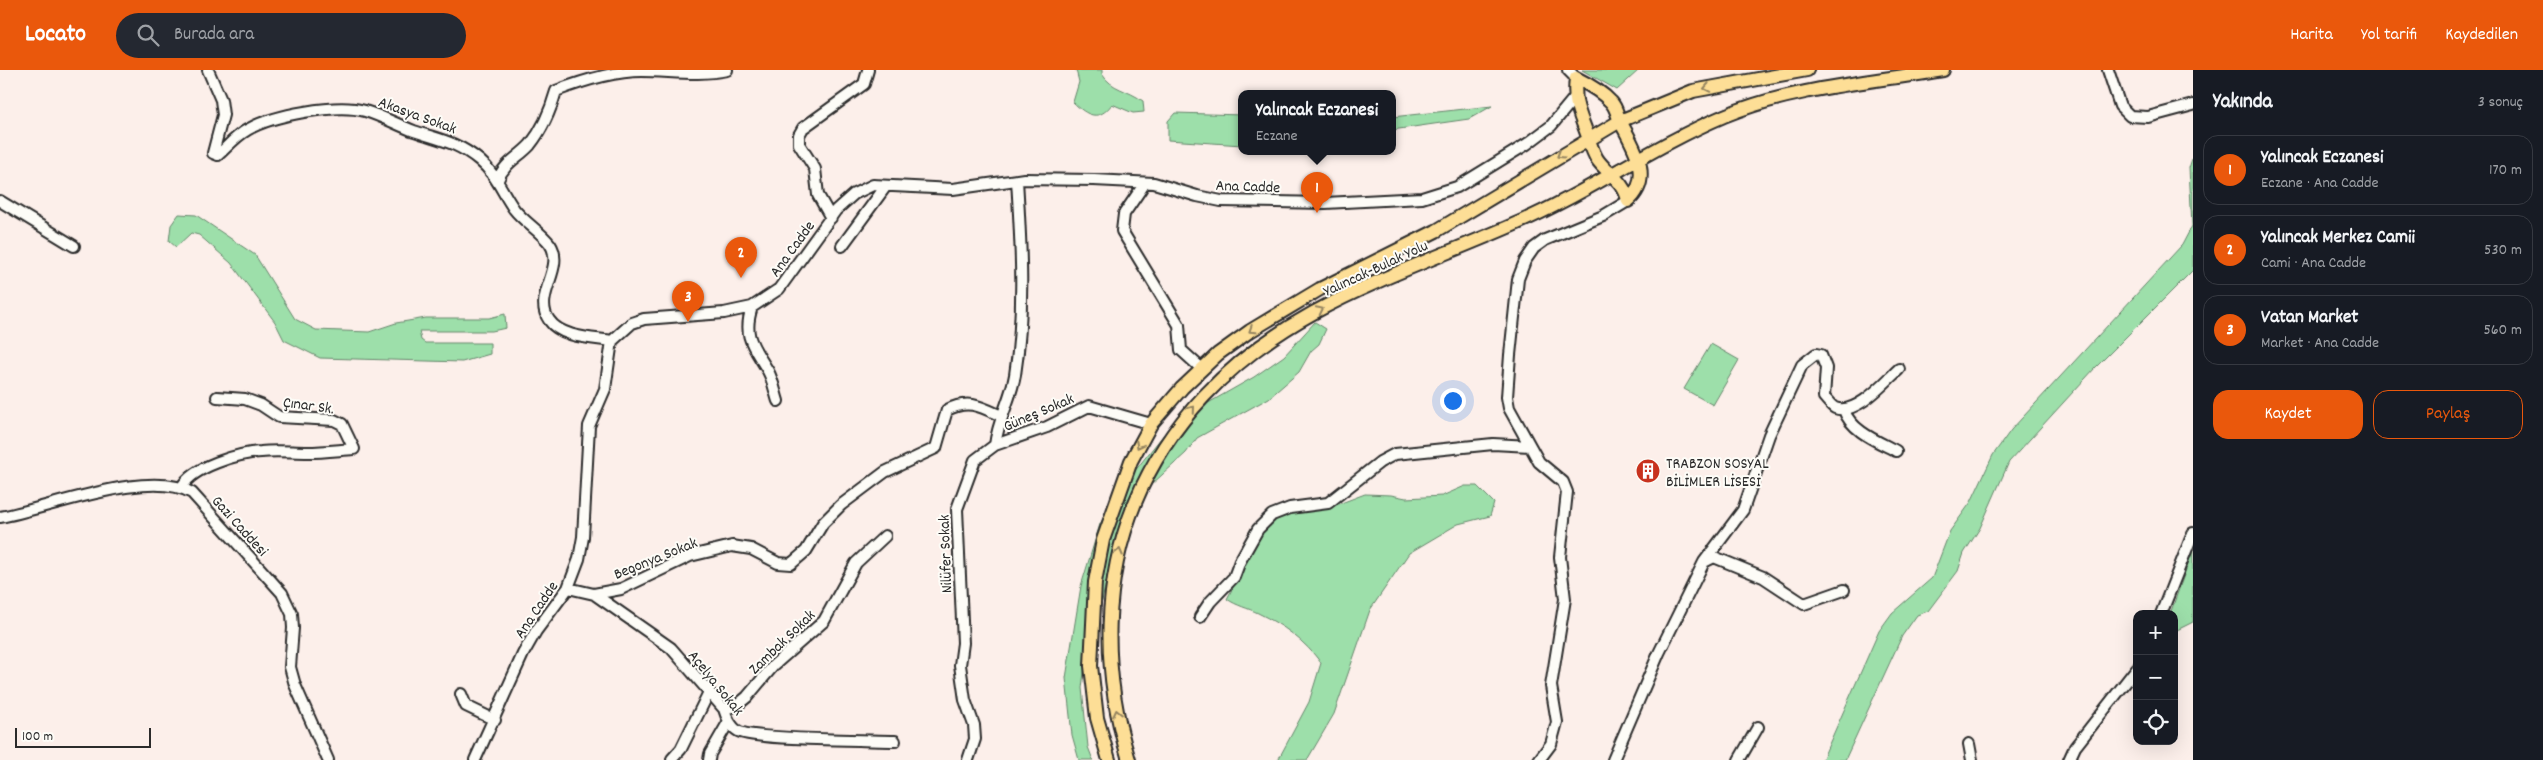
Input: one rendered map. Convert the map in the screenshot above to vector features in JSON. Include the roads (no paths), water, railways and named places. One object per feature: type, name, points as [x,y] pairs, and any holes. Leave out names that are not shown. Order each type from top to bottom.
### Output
[{"type":"main road","name":"Yalıncak-Bulak Yolu","points":[[1109,760],[1097,718],[1091,666],[1095,582],[1106,531],[1131,461],[1151,424],[1202,369],[1218,354],[1250,332],[1320,289],[1436,231],[1588,138],[1620,121],[1693,91],[1807,70]]},
{"type":"main road","name":"Yalıncak-Bulak Yolu","points":[[1129,760],[1115,709],[1111,676],[1109,614],[1112,582],[1126,523],[1143,484],[1171,436],[1193,407],[1236,364],[1313,313],[1446,252],[1516,224],[1638,158],[1724,116],[1757,104],[1791,95],[1943,70]]},
{"type":"main road","points":[[1572,74],[1612,102],[1620,121],[1631,139],[1638,158],[1638,186],[1628,201]]},
{"type":"main road","points":[[1572,74],[1578,112],[1597,159],[1612,173],[1626,191],[1628,201]]},
{"type":"street","name":"Akasya Sokak","points":[[208,70],[221,100],[223,116],[214,154],[218,155],[247,130],[305,110],[364,110],[415,131],[455,143],[480,161],[498,180],[515,210],[550,244],[553,252],[554,267],[544,296],[545,313],[550,322],[574,335],[612,341]]},
{"type":"street","points":[[498,180],[501,171],[530,145],[542,124],[556,91],[598,77],[640,71],[712,73],[727,70]]},
{"type":"street","points":[[831,218],[818,195],[815,169],[798,144],[799,135],[803,128],[864,84],[868,70]]},
{"type":"street","points":[[2108,70],[2120,106],[2130,116],[2148,117],[2193,105]]},
{"type":"street","name":"Ana Cadde","points":[[475,760],[536,630],[568,588],[583,537],[589,426],[605,389],[612,341],[632,323],[644,319],[724,312],[752,307],[779,289],[831,218],[854,194],[873,185],[953,189],[1017,180],[1094,180],[1145,182],[1221,201],[1325,203],[1422,198],[1448,191],[1542,134],[1575,97]]},
{"type":"street","points":[[995,445],[1001,416],[1015,377],[1019,331],[1021,252],[1017,180]]},
{"type":"street","points":[[1145,182],[1124,214],[1122,230],[1179,325],[1181,350],[1202,369]]},
{"type":"street","points":[[842,246],[886,186]]},
{"type":"street","points":[[0,201],[74,246]]},
{"type":"street","points":[[1539,760],[1551,744],[1557,722],[1551,686],[1565,599],[1560,557],[1567,492],[1564,482],[1539,462],[1509,408],[1507,397],[1518,279],[1525,261],[1534,248],[1556,234],[1603,216],[1628,201]]},
{"type":"street","points":[[752,307],[747,322],[748,336],[756,353],[770,373],[778,401]]},
{"type":"street","points":[[1613,760],[1659,653],[1704,562],[1743,510],[1768,435],[1802,365],[1816,354],[1821,355],[1826,368],[1824,397],[1833,407],[1844,410],[1858,405],[1899,369]]},
{"type":"street","name":"Çınar Sk.","points":[[182,487],[189,477],[234,457],[261,452],[310,452],[354,449],[342,424],[334,420],[279,417],[261,405],[245,400],[217,397]]},
{"type":"street","name":"Begonya Sokak","points":[[568,588],[594,594],[621,589],[690,556],[732,546],[751,549],[778,563],[791,564],[806,551],[823,523],[841,505],[885,472],[936,448],[947,410],[960,403],[972,404],[1001,416]]},
{"type":"street","name":"Güneş Sokak","points":[[995,445],[1046,427],[1089,406],[1151,424]]},
{"type":"street","points":[[1844,410],[1846,416],[1865,435],[1896,451]]},
{"type":"street","points":[[1200,617],[1210,602],[1234,577],[1240,561],[1258,529],[1272,515],[1290,508],[1328,503],[1380,462],[1395,454],[1494,444],[1530,446]]},
{"type":"street","name":"Nilüfer Sokak","points":[[968,760],[975,739],[974,725],[965,700],[960,665],[963,643],[957,509],[975,460],[995,445]]},
{"type":"street","points":[[0,517],[39,510],[75,497],[153,484],[182,487]]},
{"type":"street","name":"Gazi Caddesi","points":[[182,487],[192,494],[282,593],[292,614],[293,628],[290,667],[295,685],[328,760]]},
{"type":"street","points":[[2163,610],[2193,533]]},
{"type":"street","name":"Zambak Sokak","points":[[724,708],[736,706],[747,697],[774,665],[824,621],[856,563],[885,536]]},
{"type":"street","points":[[1704,562],[1714,557],[1763,577],[1804,604],[1844,590]]},
{"type":"street","name":"Açelya Sokak","points":[[594,594],[671,648],[724,708],[729,721],[738,731],[764,735],[895,741]]},
{"type":"street","points":[[2069,760],[2075,746],[2133,673]]},
{"type":"street","points":[[672,759],[680,749],[709,692]]},
{"type":"street","points":[[461,694],[466,706],[495,720]]},
{"type":"street","points":[[709,760],[710,754],[729,721]]},
{"type":"street","points":[[1739,760],[1758,727]]},
{"type":"street","points":[[1969,744],[1972,760]]},
{"type":"place","name":"Yalıncak Eczanesi","points":[[1317,213]]},
{"type":"place","name":"Yalıncak Merkez Camii","points":[[741,278]]},
{"type":"place","name":"Vatan Market","points":[[688,322]]},
{"type":"place","name":"TRABZON SOSYAL BİLİMLER LİSESİ","points":[[1648,471]]}]
